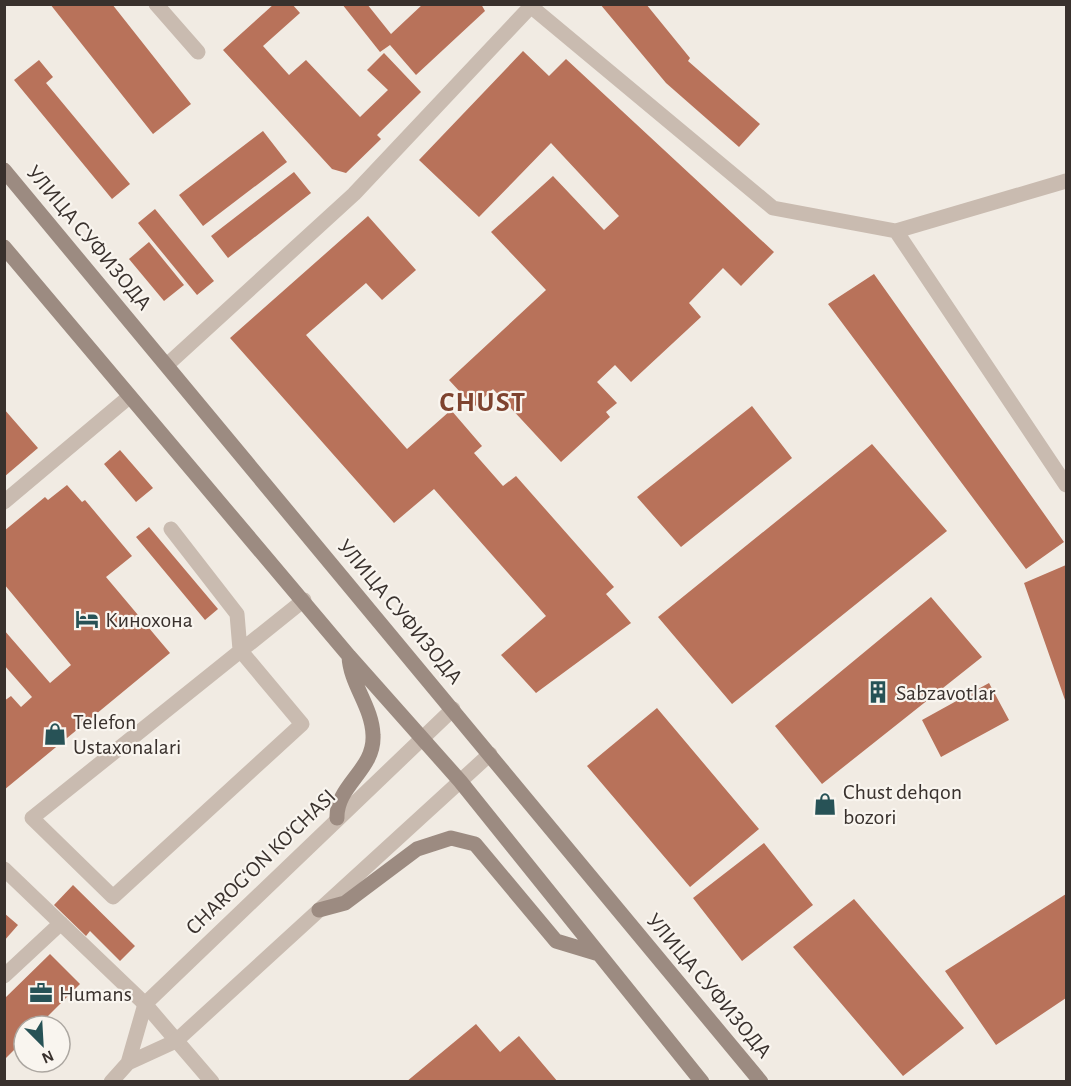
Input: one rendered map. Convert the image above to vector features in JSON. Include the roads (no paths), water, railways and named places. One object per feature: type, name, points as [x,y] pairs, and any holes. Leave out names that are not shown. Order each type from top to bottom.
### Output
[{"type":"main road","name":"УЛИЦА СУФИЗОДА","points":[[4,170],[168,364],[761,1082]]},
{"type":"main road","points":[[4,247],[349,656],[460,781],[702,1082]]},
{"type":"main road","points":[[337,818],[337,807],[341,796],[359,775],[370,756],[373,735],[367,708],[350,671],[349,656]]},
{"type":"main road","points":[[320,910],[345,903],[417,849],[451,838],[475,844],[556,941],[599,954]]},
{"type":"street","points":[[156,4],[198,52]]},
{"type":"street","points":[[168,364],[354,194],[530,5],[773,208],[896,231],[1066,181]]},
{"type":"street","points":[[896,231],[1066,485]]},
{"type":"street","points":[[4,502],[129,397]]},
{"type":"street","points":[[171,529],[237,614],[240,650],[302,724],[113,897],[32,818],[240,650],[304,600]]},
{"type":"street","name":"CHAROG‘ON KO‘CHASI","points":[[128,1063],[145,1004],[421,737],[453,709]]},
{"type":"street","name":"CHAROG‘ON KO‘CHASI","points":[[111,1082],[128,1063],[176,1041],[490,754]]},
{"type":"street","points":[[4,869],[145,1004],[212,1082]]},
{"type":"street","points":[[4,976],[60,923]]},
{"type":"place","name":"Кинохона","points":[[87,619]]},
{"type":"place","name":"Sabzavotlar","points":[[878,692]]},
{"type":"place","name":"Telefon Ustaxonalari","points":[[55,734]]},
{"type":"place","name":"Chust dehqon bozori","points":[[825,804]]},
{"type":"place","name":"Humans","points":[[41,993]]},
{"type":"district","name":"CHUST","points":[[483,401]]}]
